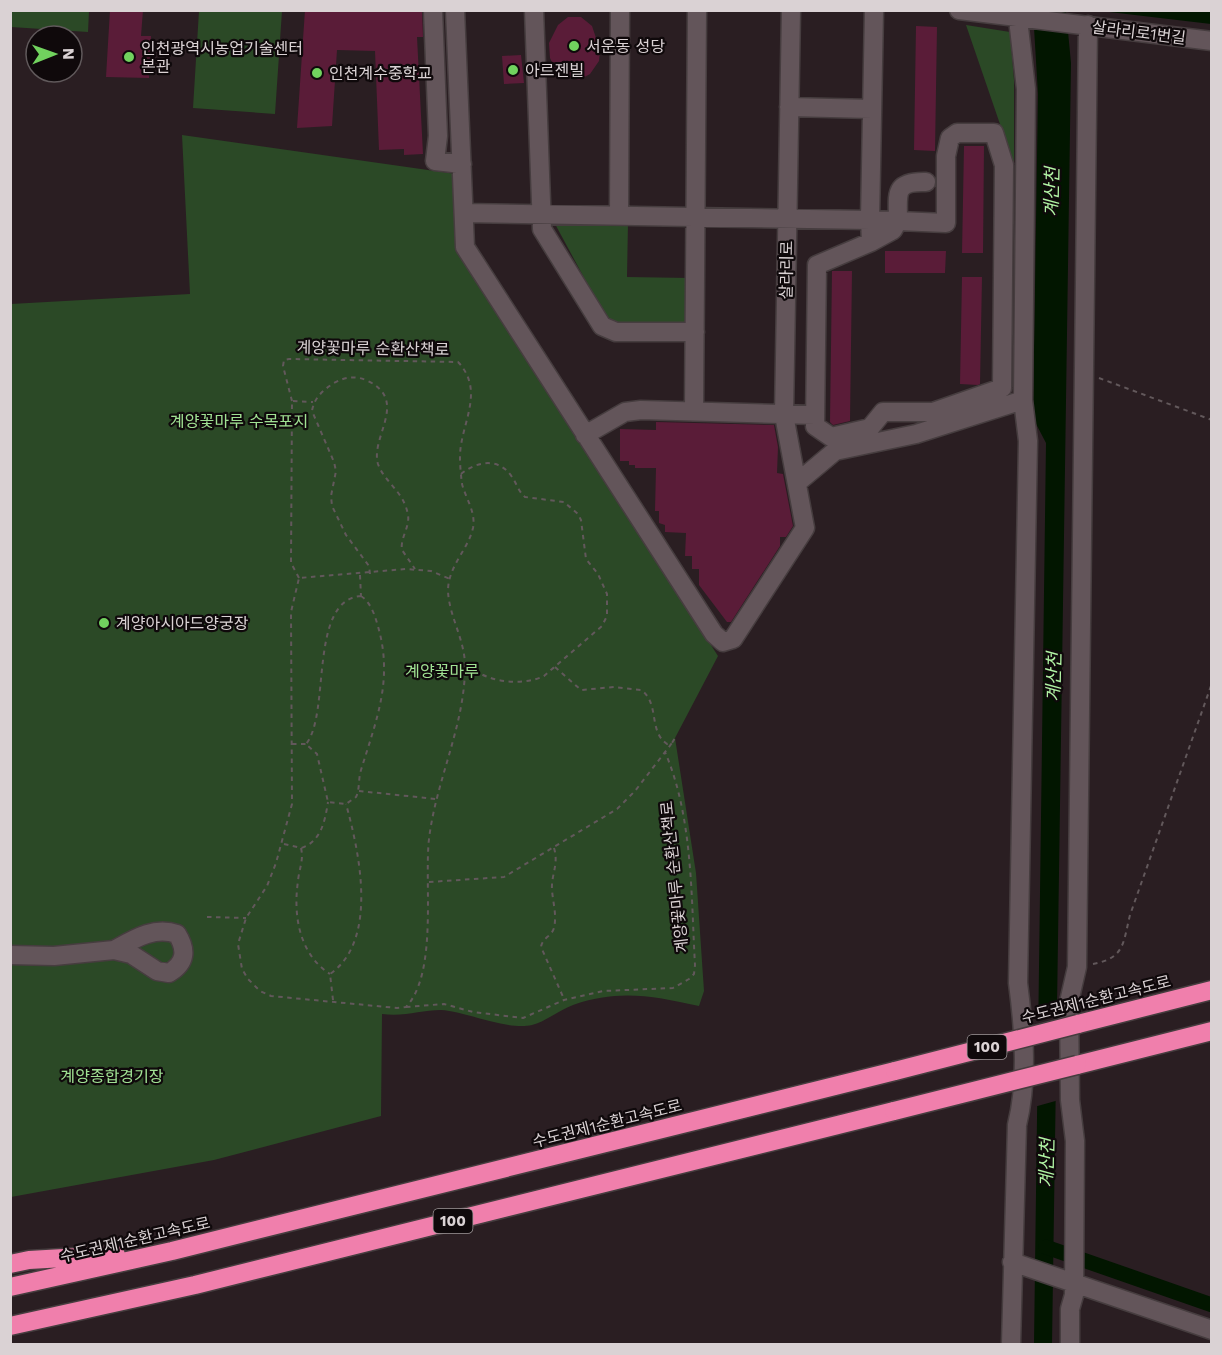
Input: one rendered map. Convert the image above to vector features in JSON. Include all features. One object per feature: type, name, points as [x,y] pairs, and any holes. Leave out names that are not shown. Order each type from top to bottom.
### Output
[{"type":"highway","name":"수도권제1순환고속도로","points":[[10,1287],[172,1251],[1212,990]]},
{"type":"highway","name":"100","points":[[10,1326],[195,1285],[1212,1031]]},
{"type":"highway","points":[[10,1264],[29,1260],[172,1251]]},
{"type":"street","points":[[434,10],[438,136],[435,161],[462,164]]},
{"type":"street","points":[[455,10],[465,247],[585,435],[625,412],[694,411],[815,415]]},
{"type":"street","points":[[534,10],[542,228],[602,326],[616,332],[695,332]]},
{"type":"street","points":[[619,216],[620,10]]},
{"type":"street","points":[[694,411],[697,10]]},
{"type":"street","name":"살라리로","points":[[585,435],[714,634],[723,642],[733,639],[804,528],[798,482],[784,415],[791,10]]},
{"type":"street","points":[[871,242],[873,10]]},
{"type":"street","name":"살라리로1번길","points":[[959,10],[1212,40]]},
{"type":"street","points":[[1011,1344],[1017,1125],[1023,1100],[1022,1008],[1018,983],[1028,441],[1023,400],[1026,90],[1023,19]]},
{"type":"street","points":[[1070,1344],[1075,1141],[1070,1100],[1069,1002],[1077,967],[1089,25]]},
{"type":"street","points":[[789,107],[872,109]]},
{"type":"street","points":[[464,213],[787,218],[870,220],[898,221],[946,223],[950,138],[957,133],[994,134],[1004,165],[1002,388],[933,412],[883,412],[870,428],[831,437],[815,426],[817,266],[893,230],[898,221],[898,192],[902,185],[911,182],[926,182]]},
{"type":"street","points":[[798,482],[835,451],[916,434],[1023,400]]},
{"type":"street","points":[[10,955],[54,956],[114,950]]},
{"type":"street","points":[[1014,1262],[1072,1277],[1212,1330]]},
{"type":"path","name":"계양꽃마루 순환산책로","points":[[406,1007],[414,999],[421,979],[429,882],[429,837],[436,799],[461,713],[465,662],[450,600],[450,579],[473,527],[473,515],[461,474],[462,439],[469,417],[472,396],[466,375],[458,362],[289,358],[284,360],[283,366],[292,401],[291,563],[299,578],[291,612],[292,804],[282,844],[267,886],[246,918],[238,944],[242,969],[253,985],[260,991],[283,999],[406,1007],[444,1004],[473,1012],[523,1018],[564,1000],[620,988],[664,990],[682,984],[694,974],[684,828],[679,797],[665,753]]},
{"type":"path","points":[[1084,373],[1212,420]]},
{"type":"path","name":"계양꽃마루 순환산책로","points":[[313,402],[329,386],[350,377],[370,382],[384,396],[387,414],[378,446],[378,465],[398,489],[406,506],[408,523],[402,550],[415,570]]},
{"type":"path","points":[[292,401],[313,402],[312,411],[315,424],[334,462],[336,471],[331,496],[333,506],[346,535],[369,566],[370,574]]},
{"type":"path","points":[[461,474],[479,464],[492,463],[507,471],[525,496],[564,502],[581,520],[586,559],[598,574],[607,594],[607,616],[602,626],[555,667],[533,681],[517,682],[485,675],[465,662]]},
{"type":"path","points":[[299,578],[415,570],[431,571],[450,579]]},
{"type":"path","points":[[328,802],[345,804],[356,797],[359,791],[360,773],[379,716],[385,678],[383,651],[376,621],[369,604],[361,596],[360,575]]},
{"type":"path","points":[[306,744],[313,727],[326,636],[340,608],[350,599],[361,596]]},
{"type":"path","points":[[555,667],[581,690],[614,687],[644,692],[651,701],[660,737],[667,744],[672,743]]},
{"type":"path","points":[[1077,967],[1106,961],[1118,954],[1123,946],[1130,915],[1212,683]]},
{"type":"path","name":"계양꽃마루 순환산책로","points":[[429,882],[500,879],[554,848],[617,809],[675,738]]},
{"type":"path","points":[[282,844],[301,848],[313,842],[320,833],[328,802],[317,754],[306,744],[292,744]]},
{"type":"path","points":[[359,791],[436,799]]},
{"type":"path","points":[[330,974],[352,944],[362,908],[361,873],[345,804]]},
{"type":"path","points":[[301,848],[297,922],[309,951],[322,969],[330,974]]},
{"type":"path","points":[[554,848],[557,863],[552,890],[555,912],[554,929],[542,942],[541,947],[564,1000]]},
{"type":"path","points":[[207,917],[246,918]]},
{"type":"path","points":[[330,974],[333,1001]]},
{"type":"green space","points":[[11,11],[89,11],[88,32],[84,32],[84,24],[24,24],[24,28],[11,27]]},
{"type":"green space","points":[[199,11],[282,11],[275,114],[193,108]]},
{"type":"green space","points":[[966,25],[1010,32],[1014,80],[1014,165]]},
{"type":"green space","name":"계양꽃마루","points":[[182,135],[456,174],[459,251],[718,656],[675,738],[696,873],[704,991],[699,1006],[651,997],[606,997],[573,1005],[547,1019],[522,1026],[441,1010],[398,1015],[382,1014],[381,1116],[214,1160],[11,1197],[11,304],[190,294]]},
{"type":"green space","points":[[554,222],[628,223],[627,277],[690,278],[689,326],[609,324]]},
{"type":"water","name":"계산천","points":[[1033,11],[1066,11],[1071,63],[1052,1344],[1034,1344],[1046,443],[1033,418],[1038,94]]},
{"type":"water","points":[[1101,11],[1211,11],[1211,24]]},
{"type":"pier","points":[[1060,1001],[1059,1100],[1034,1107],[1036,1008]]},
{"type":"building","name":"인천광역시농업기술센터 본관","points":[[110,10],[143,10],[141,36],[151,36],[149,78],[106,77]]},
{"type":"building","points":[[305,10],[422,10],[423,37],[417,37],[423,154],[404,155],[404,149],[379,150],[375,51],[337,50],[332,126],[297,128]]},
{"type":"building","name":"서운동 성당","points":[[568,17],[581,17],[592,26],[600,50],[599,61],[590,74],[579,80],[557,73],[550,58],[549,43],[558,25]]},
{"type":"building","points":[[916,26],[937,27],[935,151],[914,150]]},
{"type":"building","name":"아르젠빌","points":[[521,55],[524,83],[504,84],[502,56]]},
{"type":"building","points":[[964,146],[984,146],[983,253],[962,253]]},
{"type":"building","points":[[885,251],[946,251],[945,273],[885,273]]},
{"type":"building","points":[[832,271],[852,271],[850,421],[833,425],[830,422]]},
{"type":"building","points":[[962,277],[982,277],[980,384],[978,385],[960,384]]},
{"type":"building","points":[[656,422],[774,425],[778,447],[777,473],[783,474],[793,526],[786,537],[780,537],[780,546],[731,622],[727,622],[699,585],[699,569],[692,569],[692,556],[685,556],[686,533],[665,532],[665,525],[659,523],[659,511],[655,511],[656,468],[635,468],[635,465],[629,465],[629,461],[620,461],[620,429],[656,430]]},
{"type":"waterway","points":[[1046,1247],[1212,1305]]},
{"type":"place","name":"서운동 성당","points":[[574,46]]},
{"type":"place","name":"인천광역시농업기술센터 본관","points":[[129,57]]},
{"type":"place","name":"아르젠빌","points":[[513,70]]},
{"type":"place","name":"인천계수중학교","points":[[317,73]]},
{"type":"place","name":"계양아시아드양궁장","points":[[104,623]]},
{"type":"park label","name":"계양꽃마루 수목포지","points":[[239,421]]},
{"type":"park label","name":"계양종합경기장","points":[[112,1076]]}]
